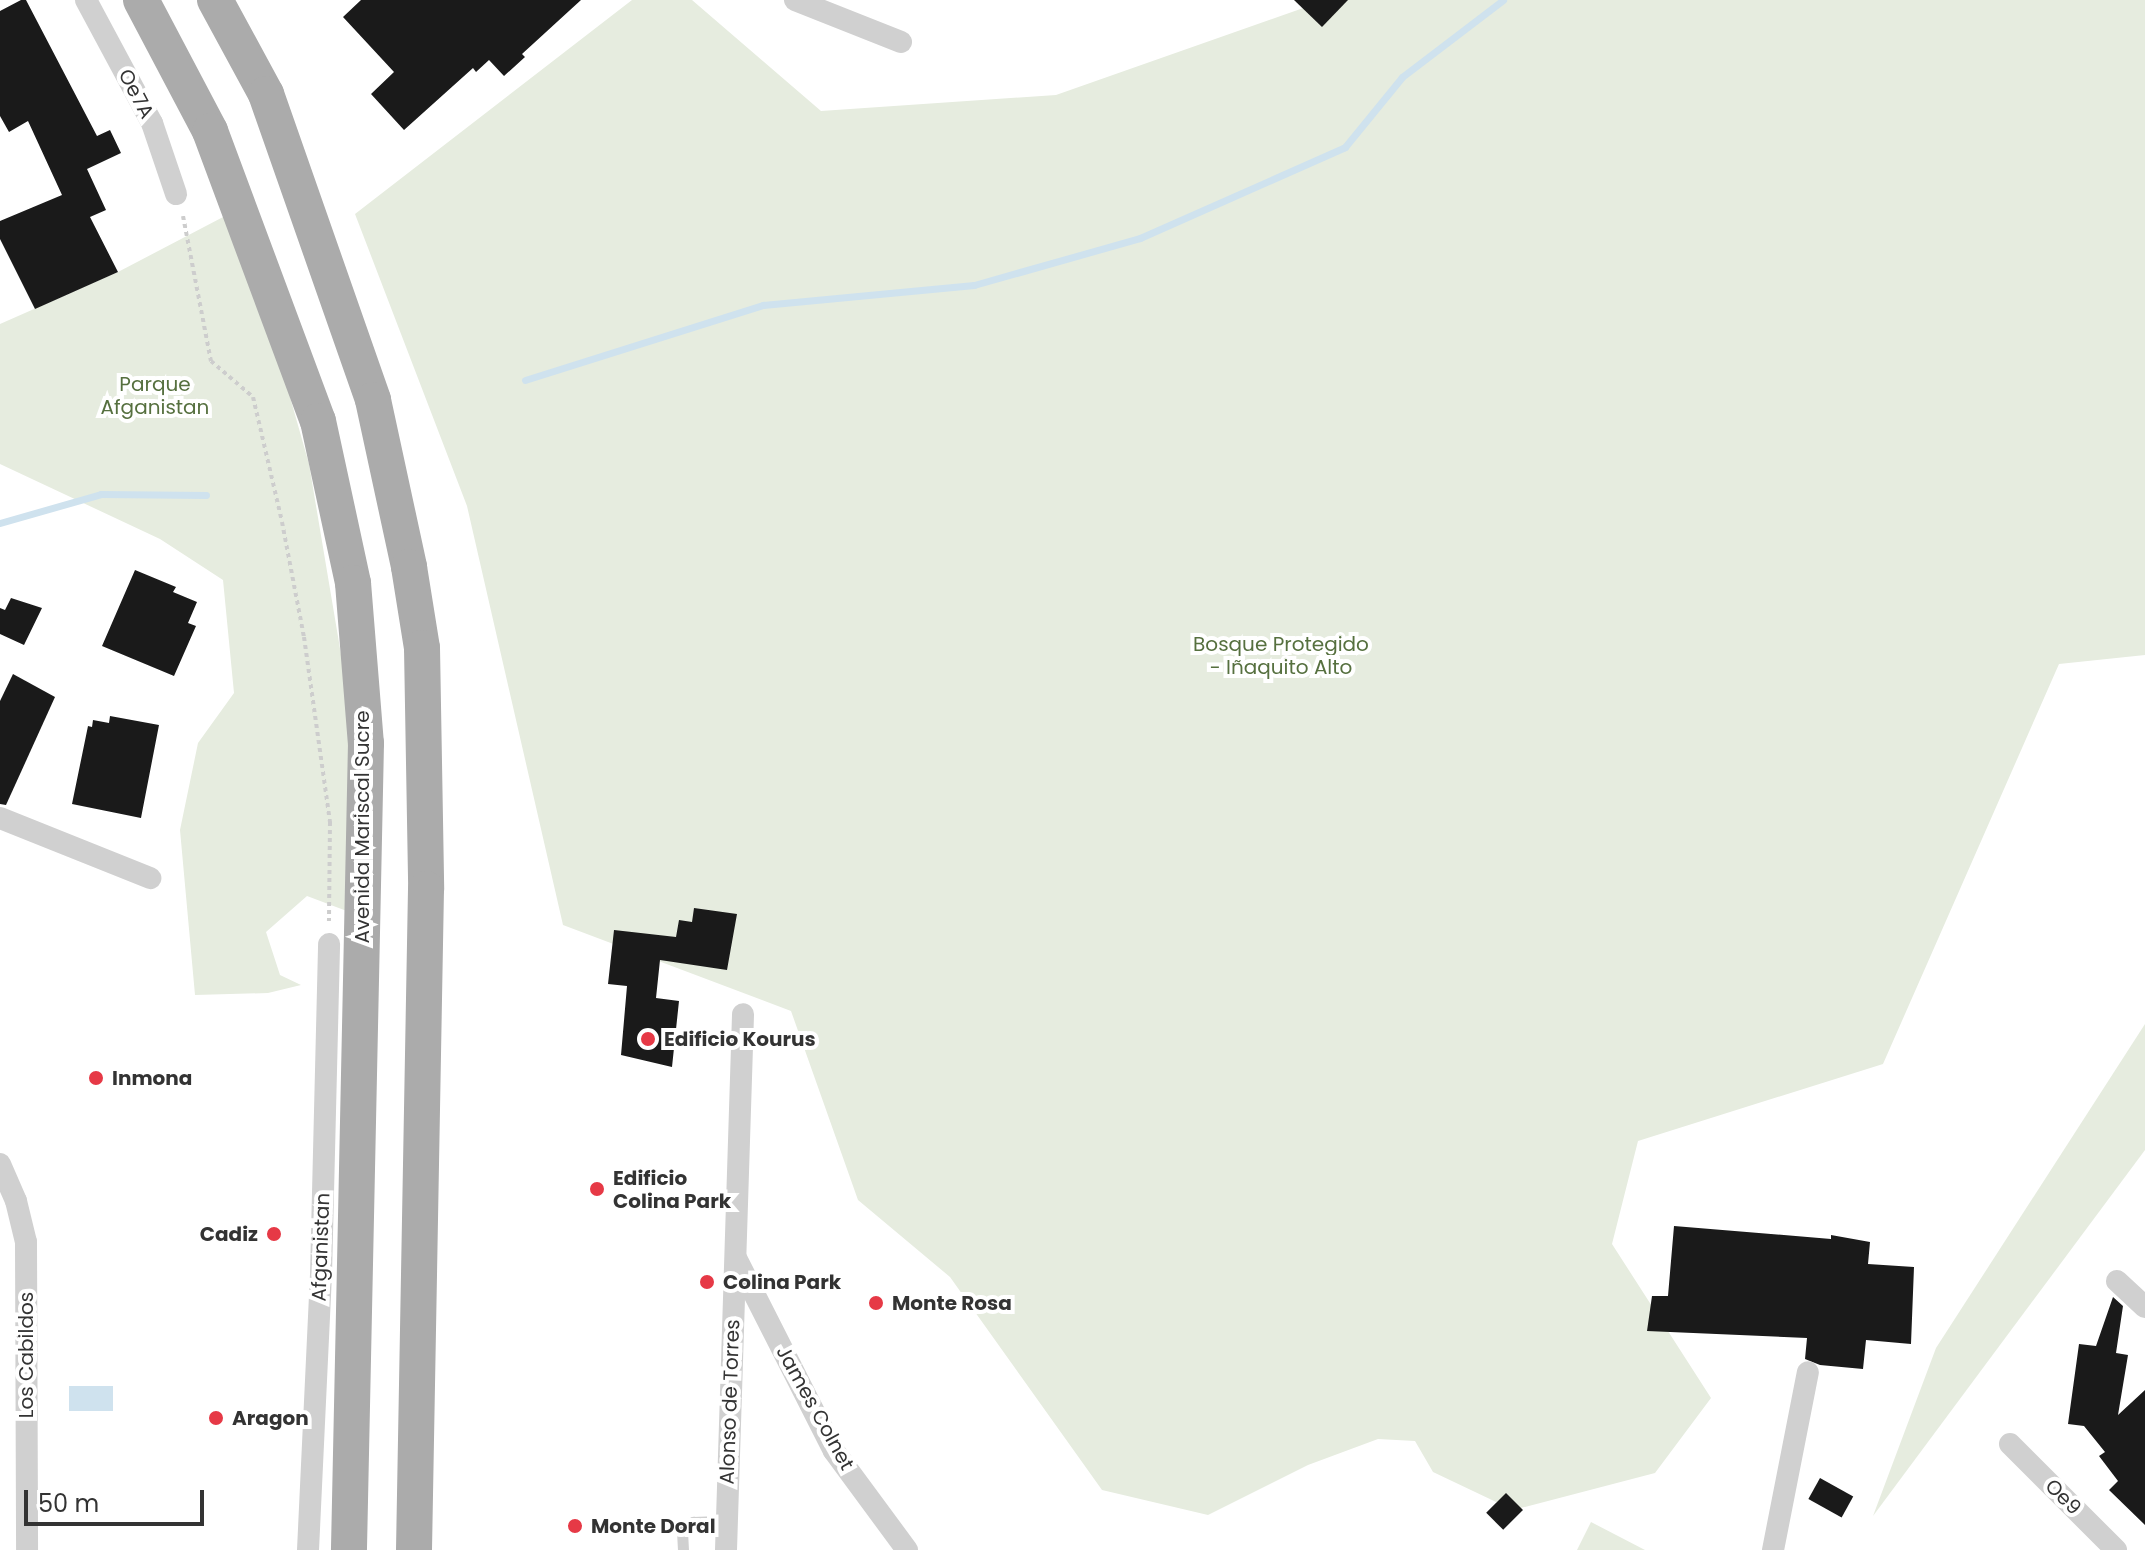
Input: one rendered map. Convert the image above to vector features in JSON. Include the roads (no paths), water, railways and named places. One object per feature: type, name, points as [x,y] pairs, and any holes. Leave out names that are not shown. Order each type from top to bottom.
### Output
[{"type":"main road","name":"Avenida Mariscal Sucre","points":[[141,0],[210,131],[318,421],[353,583],[366,743],[349,1550]]},
{"type":"main road","points":[[215,0],[266,94],[373,400],[409,567],[422,648],[426,889],[414,1550]]},
{"type":"street","name":"Oe7A","points":[[86,0],[152,123],[176,194]]},
{"type":"street","points":[[795,0],[901,42]]},
{"type":"street","points":[[0,818],[150,878]]},
{"type":"street","name":"Afganistan","points":[[308,1550],[321,1275],[329,944]]},
{"type":"street","name":"Alonso de Torres","points":[[726,1550],[743,1014]]},
{"type":"street","name":"Los Cabildos","points":[[0,1164],[16,1201],[26,1242],[27,1550]]},
{"type":"street","name":"James Colnet","points":[[735,1257],[834,1451],[907,1550]]},
{"type":"street","points":[[2117,1281],[2145,1307]]},
{"type":"street","points":[[1773,1550],[1808,1372]]},
{"type":"street","name":"Oe9","points":[[2010,1444],[2116,1550]]},
{"type":"lane","points":[[683,1550],[682,1533],[693,1522],[726,1521]]},
{"type":"water","points":[[69,1386],[113,1386],[113,1411],[69,1411]]},
{"type":"waterway","points":[[525,380],[763,305],[974,285],[1140,238],[1345,147],[1402,77],[1503,0]]},
{"type":"waterway","points":[[0,523],[101,494],[206,495]]},
{"type":"place","name":"Edificio Kourus","points":[[648,1039]]},
{"type":"place","name":"Inmona","points":[[96,1078]]},
{"type":"place","name":"Edificio Colina Park","points":[[597,1189]]},
{"type":"place","name":"Cadiz","points":[[274,1234]]},
{"type":"place","name":"Colina Park","points":[[707,1282]]},
{"type":"place","name":"Monte Rosa","points":[[876,1303]]},
{"type":"place","name":"Aragon","points":[[216,1418]]},
{"type":"place","name":"Monte Doral","points":[[575,1526]]},
{"type":"park label","name":"Parque Afganistan","points":[[155,396]]},
{"type":"park label","name":"Bosque Protegido - Iñaquito Alto","points":[[1281,656]]}]
